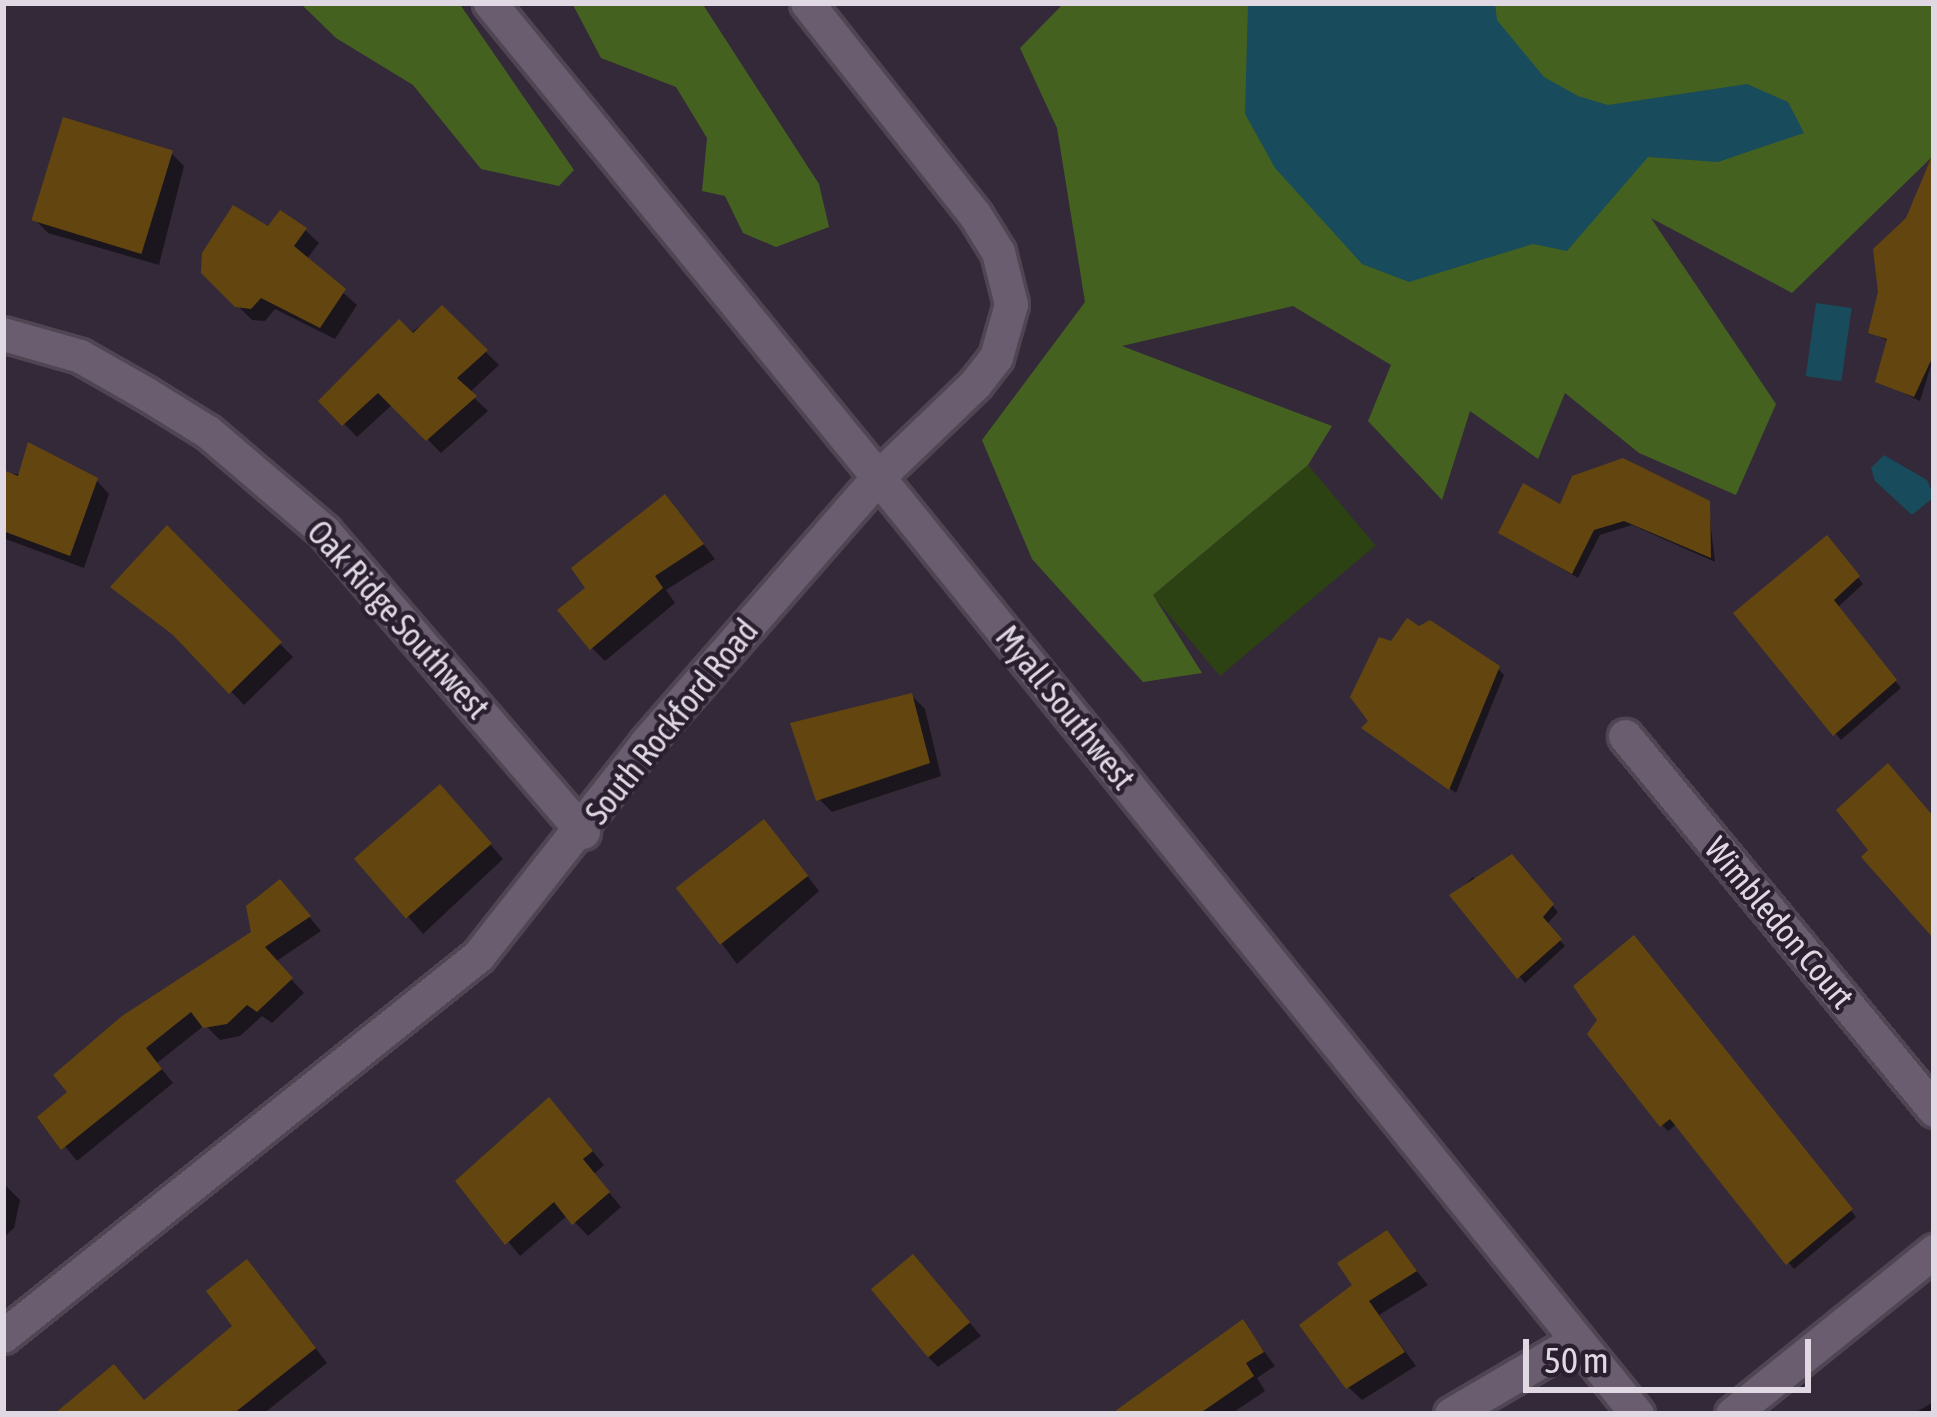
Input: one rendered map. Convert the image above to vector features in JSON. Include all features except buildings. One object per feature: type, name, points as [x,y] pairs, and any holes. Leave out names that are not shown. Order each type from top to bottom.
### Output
[{"type":"street","name":"Myall Southwest","points":[[490,3],[1637,1414]]},
{"type":"street","name":"South Rockford Road","points":[[3,1336],[478,956],[583,832],[646,742],[878,477],[996,357],[1007,329],[1009,292],[975,214],[807,3]]},
{"type":"street","name":"Oak Ridge Southwest","points":[[3,334],[80,356],[145,393],[208,432],[308,517],[583,832]]},
{"type":"street","name":"Wimbledon Court","points":[[1624,736],[1934,1110]]},
{"type":"street","points":[[1732,1414],[1934,1251]]},
{"type":"street","points":[[1451,1414],[1577,1340]]},
{"type":"green space","points":[[300,3],[459,3],[574,170],[559,186],[481,169],[413,85],[336,38]]},
{"type":"green space","points":[[572,3],[702,3],[819,184],[829,227],[776,247],[743,233],[725,196],[702,191],[707,138],[676,87],[601,58]]},
{"type":"green space","points":[[1064,3],[1934,3],[1934,155],[1792,293],[1651,218],[1776,404],[1736,495],[1639,453],[1565,393],[1538,459],[1470,411],[1442,500],[1368,421],[1391,365],[1293,306],[1122,346],[1332,426],[1308,465],[1153,595],[1202,673],[1143,682],[1032,559],[982,440],[1085,302],[1057,128],[1020,48]]},
{"type":"green space","points":[[1308,465],[1375,545],[1220,676],[1152,595]]},
{"type":"water","points":[[1248,3],[1495,3],[1497,20],[1544,77],[1578,96],[1608,105],[1747,84],[1788,102],[1804,133],[1718,162],[1648,157],[1567,251],[1533,244],[1409,282],[1362,264],[1275,168],[1245,114]]},
{"type":"water","points":[[1816,303],[1852,308],[1841,381],[1806,376]]},
{"type":"water","points":[[1884,455],[1927,480],[1934,497],[1912,515],[1875,481],[1871,468]]}]
